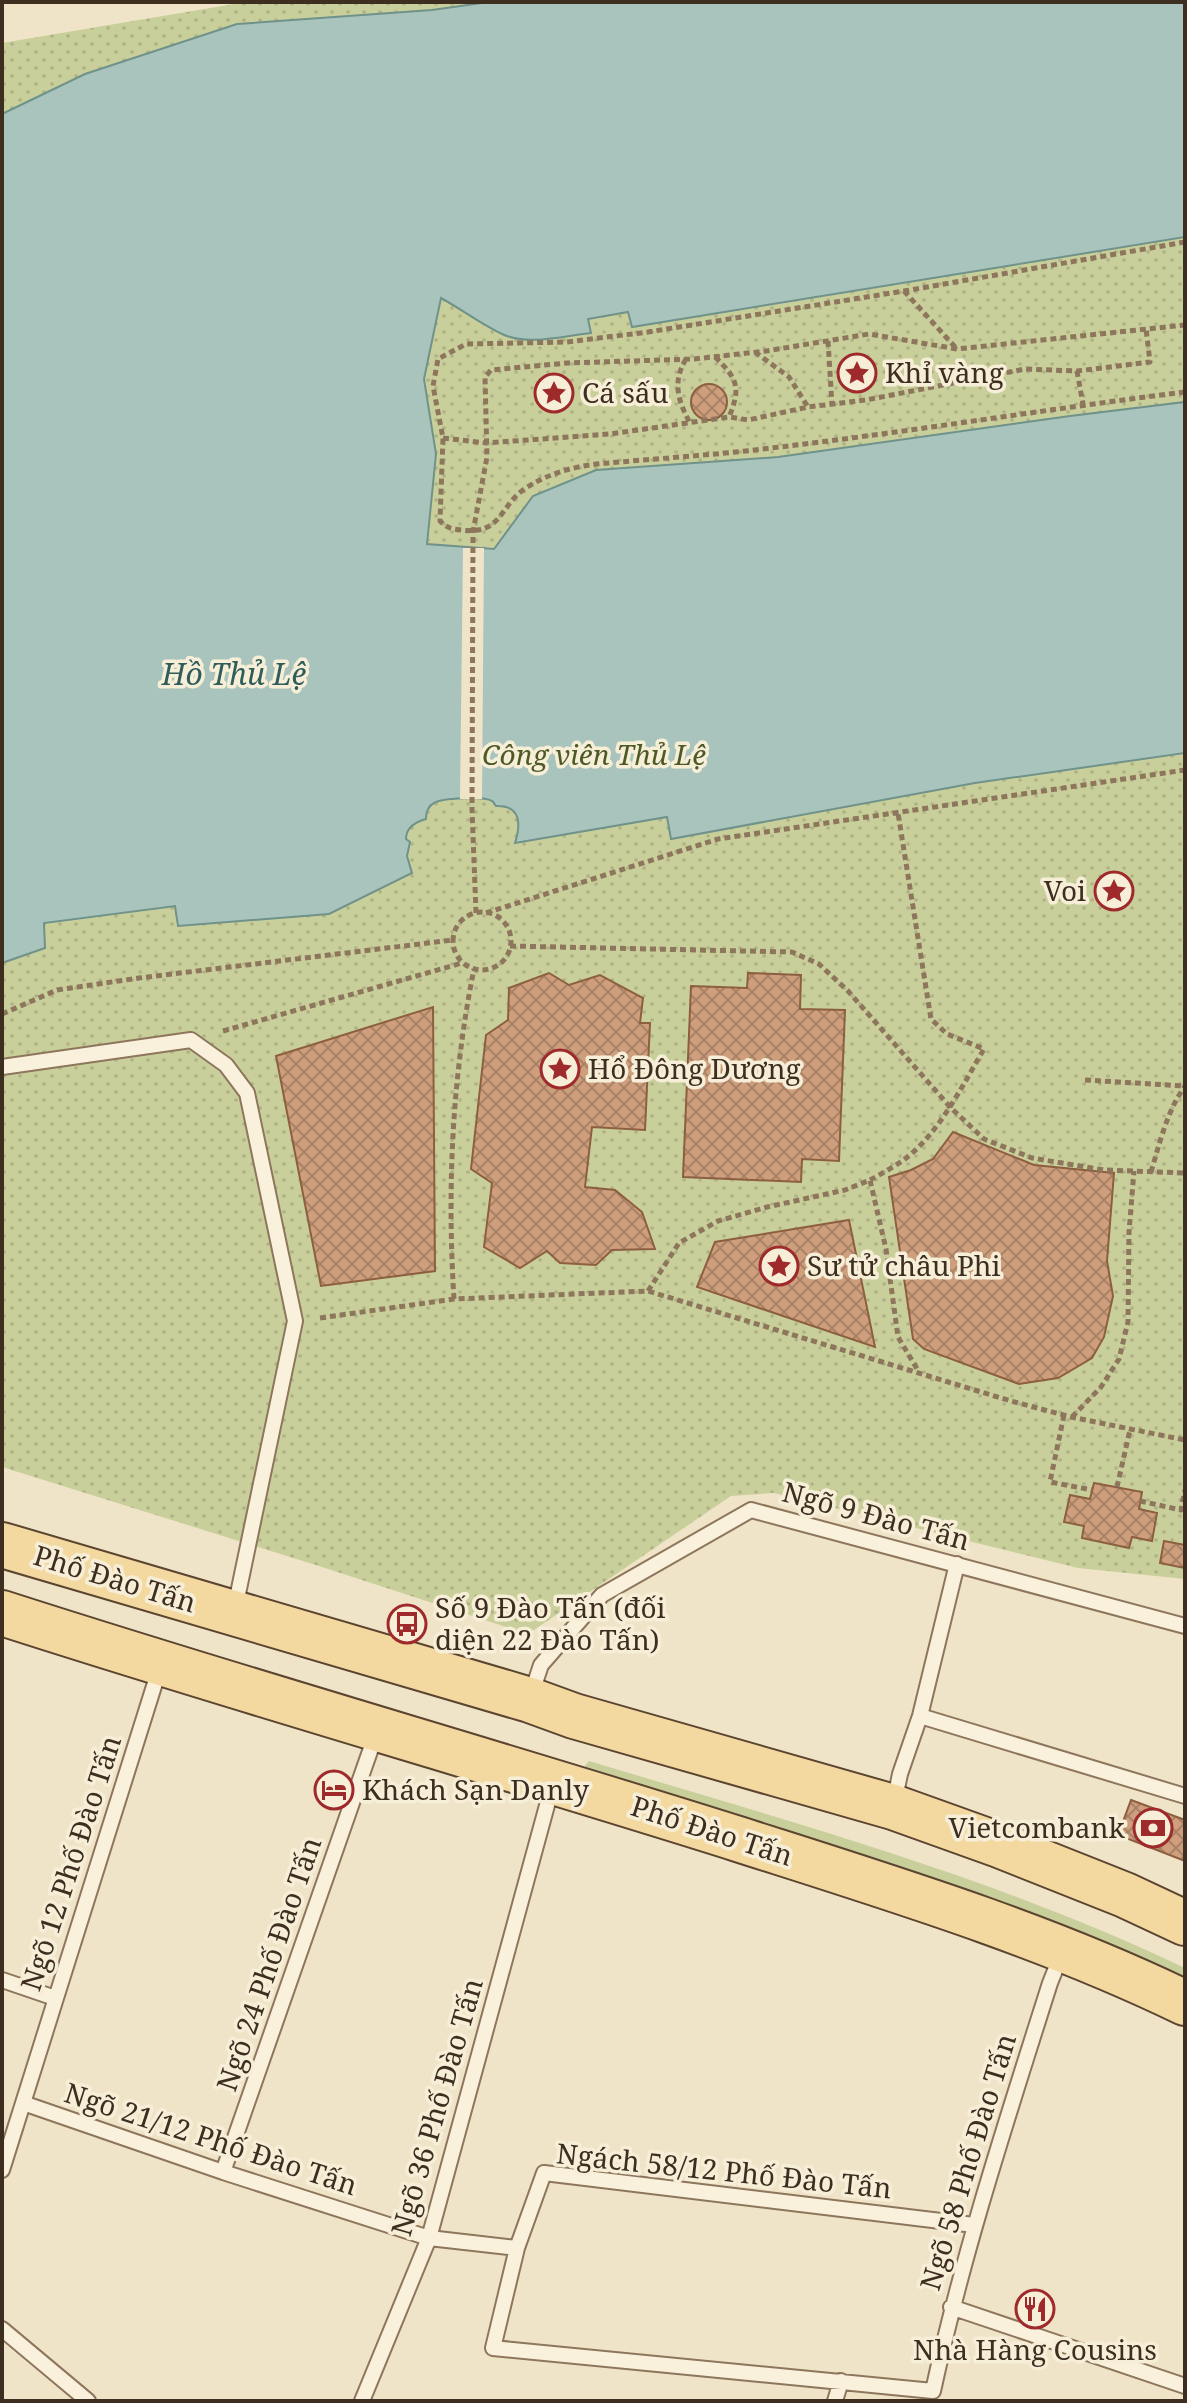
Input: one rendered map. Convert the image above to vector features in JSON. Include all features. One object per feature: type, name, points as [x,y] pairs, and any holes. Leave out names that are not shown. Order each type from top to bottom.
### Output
[{"type":"main road","name":"Phố Đào Tấn","points":[[2,1545],[530,1700],[574,1716],[893,1807],[1084,1879],[1185,1923]]},
{"type":"main road","name":"Phố Đào Tấn","points":[[2,1613],[379,1728],[548,1800],[889,1887],[1095,1963],[1185,2003]]},
{"type":"lane","points":[[2,1067],[191,1040],[226,1065],[247,1093],[295,1321],[234,1615]]},
{"type":"lane","name":"Ngõ 9 Đào Tấn","points":[[530,1700],[541,1665],[602,1595],[751,1510],[1185,1626]]},
{"type":"lane","points":[[893,1807],[900,1774],[920,1716],[957,1564]]},
{"type":"lane","name":"Ngõ 12 Phố Đào Tấn","points":[[2,2170],[161,1664]]},
{"type":"lane","points":[[920,1716],[1185,1796]]},
{"type":"lane","name":"Ngõ 24 Phố Đào Tấn","points":[[223,2172],[379,1728]]},
{"type":"lane","name":"Ngõ 36 Phố Đào Tấn","points":[[362,2401],[429,2238],[548,1800]]},
{"type":"lane","name":"Ngõ 58 Phố Đào Tấn","points":[[841,2381],[933,2391],[951,2307],[974,2225],[1050,1983],[1063,1951]]},
{"type":"lane","points":[[2,1980],[55,1998]]},
{"type":"lane","name":"Ngõ 21/12 Phố Đào Tấn","points":[[23,2103],[429,2238],[517,2248]]},
{"type":"lane","name":"Ngách 58/12 Phố Đào Tấn","points":[[517,2248],[544,2173],[974,2225]]},
{"type":"lane","points":[[517,2248],[493,2348],[841,2381],[835,2401]]},
{"type":"lane","points":[[951,2307],[1185,2386]]},
{"type":"lane","points":[[2,2329],[88,2401]]},
{"type":"path","points":[[1185,242],[648,332],[567,342],[466,344],[438,359],[433,386],[443,438],[440,521],[448,529],[473,532],[492,525],[521,491],[555,473],[598,464],[770,448],[1185,392]]},
{"type":"path","points":[[904,291],[957,349]]},
{"type":"path","points":[[476,913],[472,809],[473,532],[487,457],[485,377],[491,370],[567,363],[715,357],[869,334],[957,349],[1185,325]]},
{"type":"path","points":[[443,438],[486,443],[574,437],[729,417],[748,420],[1025,369],[1077,371],[1150,362],[1146,329]]},
{"type":"path","points":[[828,341],[832,405]]},
{"type":"path","points":[[755,352],[789,377],[808,407]]},
{"type":"path","points":[[715,357],[735,381],[737,397],[729,417]]},
{"type":"path","points":[[686,359],[676,386],[681,406],[690,423]]},
{"type":"path","points":[[1077,371],[1083,404]]},
{"type":"path","points":[[486,913],[718,839],[1185,770]]},
{"type":"path","points":[[648,1291],[679,1243],[718,1221],[845,1190],[870,1180],[905,1159],[929,1135],[950,1107],[984,1049],[947,1034],[931,1019],[898,813]]},
{"type":"path","points":[[486,913],[495,915],[507,927],[510,946],[501,963],[483,970],[474,969],[462,963],[453,948],[453,940],[465,917],[486,913]]},
{"type":"path","points":[[2,1014],[57,990],[453,940]]},
{"type":"path","points":[[510,946],[792,952],[819,964],[848,991],[950,1107],[984,1139],[1032,1158],[1104,1170],[1185,1173]]},
{"type":"path","points":[[191,1040],[462,963]]},
{"type":"path","points":[[454,1299],[450,1227],[453,1156],[462,1026],[474,969]]},
{"type":"path","points":[[1085,1080],[1185,1086]]},
{"type":"path","points":[[1151,1172],[1163,1130],[1185,1086]]},
{"type":"path","points":[[1071,1417],[1101,1387],[1119,1359],[1128,1322],[1129,1232],[1134,1171]]},
{"type":"path","points":[[870,1180],[886,1249],[898,1337],[920,1374]]},
{"type":"path","points":[[295,1321],[454,1299],[648,1291],[1071,1417],[1185,1440]]},
{"type":"path","points":[[1064,1415],[1050,1482],[1092,1490]]},
{"type":"path","points":[[1117,1487],[1130,1429]]},
{"type":"path","points":[[1140,1501],[1181,1510],[1185,1490]]},
{"type":"green space","name":"Công viên Thủ Lệ","points":[[246,2],[1185,2],[1185,1579],[1078,1568],[774,1493],[731,1496],[528,1634],[2,1467],[2,43]]},
{"type":"green space","points":[[589,1761],[892,1853],[1040,1906],[1185,1968],[1185,1986],[592,1774],[585,1766]]},
{"type":"water","name":"Hồ Thủ Lệ","points":[[489,2],[1185,2],[1185,237],[632,327],[628,312],[588,319],[591,333],[546,339],[512,338],[441,298],[424,379],[436,454],[427,544],[494,549],[533,496],[596,470],[778,457],[1185,402],[1185,753],[975,783],[671,839],[667,817],[515,843],[518,823],[515,812],[510,809],[481,798],[438,801],[428,810],[426,819],[409,828],[407,856],[412,873],[329,914],[178,926],[175,906],[44,923],[45,948],[2,963],[2,114],[85,74],[237,24],[432,10]]},
{"type":"pier","points":[[463,548],[484,548],[482,799],[460,799]]},
{"type":"building","points":[[709,384],[722,389],[727,402],[722,415],[709,420],[696,415],[691,402],[696,389]]},
{"type":"building","points":[[549,973],[569,985],[600,975],[643,998],[640,1023],[650,1023],[645,1130],[592,1127],[585,1187],[615,1190],[642,1212],[655,1249],[612,1250],[596,1265],[560,1263],[547,1251],[520,1268],[484,1247],[492,1183],[471,1169],[486,1035],[508,1020],[509,988]]},
{"type":"building","points":[[748,973],[801,975],[800,1009],[845,1010],[839,1161],[802,1159],[801,1182],[683,1177],[691,986],[747,988]]},
{"type":"building","points":[[433,1007],[435,1271],[321,1286],[276,1056]]},
{"type":"building","points":[[953,1132],[1034,1165],[1114,1173],[1107,1261],[1113,1296],[1104,1337],[1092,1358],[1058,1378],[1019,1384],[924,1349],[913,1339],[889,1177],[933,1159]]},
{"type":"building","points":[[849,1220],[875,1347],[697,1287],[715,1242]]},
{"type":"building","points":[[1094,1483],[1142,1492],[1139,1509],[1157,1513],[1152,1541],[1132,1537],[1129,1548],[1082,1538],[1084,1526],[1064,1522],[1070,1495],[1090,1499]]},
{"type":"building","points":[[1164,1541],[1185,1545],[1185,1568],[1160,1563]]},
{"type":"building","name":"Vietcombank","points":[[1131,1800],[1185,1820],[1185,1861],[1118,1835]]},
{"type":"place","name":"Khỉ vàng","points":[[857,373]]},
{"type":"place","name":"Cá sấu","points":[[554,393]]},
{"type":"place","name":"Voi","points":[[1114,891]]},
{"type":"place","name":"Hổ Đông Dương","points":[[560,1069]]},
{"type":"place","name":"Sư tử châu Phi","points":[[779,1266]]},
{"type":"place","name":"Số 9 Đào Tấn (đối diện 22 Đào Tấn)","points":[[407,1624]]},
{"type":"place","name":"Khách Sạn Danly","points":[[334,1790]]},
{"type":"place","name":"Vietcombank","points":[[1153,1828]]},
{"type":"place","name":"Nhà Hàng Cousins","points":[[1035,2309]]}]
